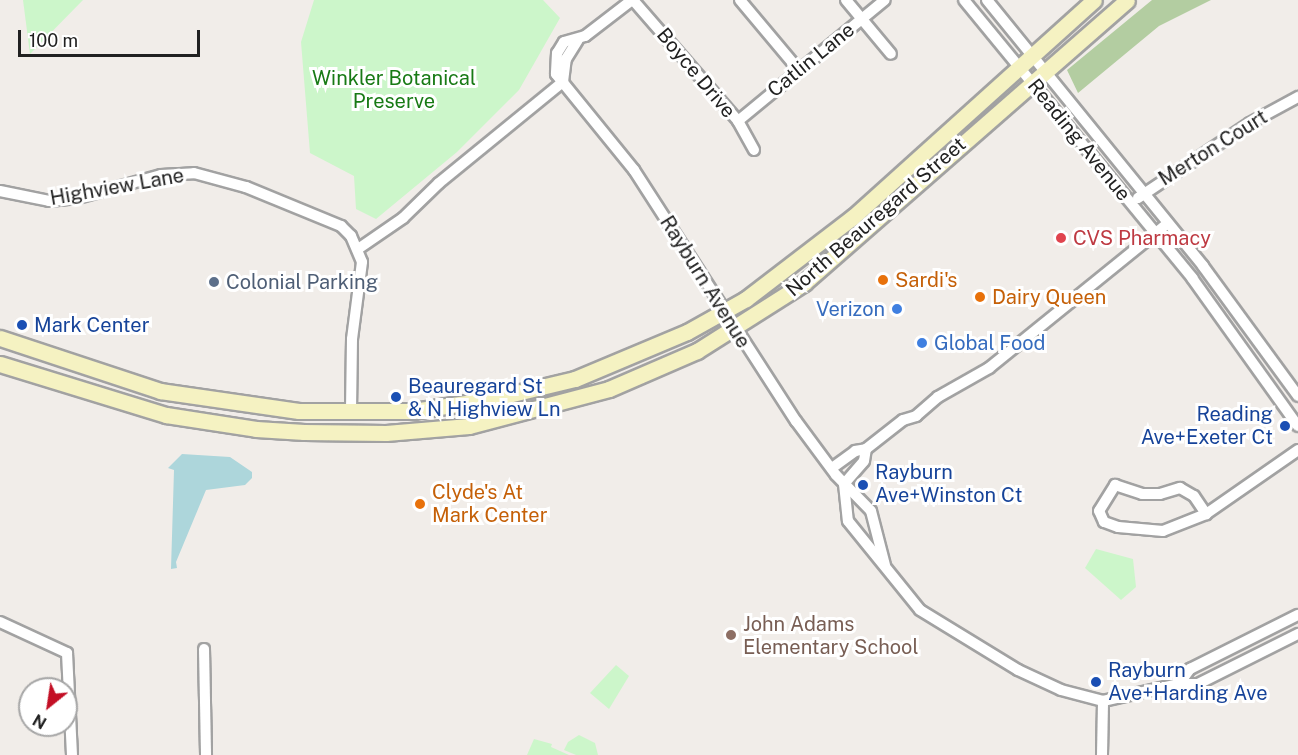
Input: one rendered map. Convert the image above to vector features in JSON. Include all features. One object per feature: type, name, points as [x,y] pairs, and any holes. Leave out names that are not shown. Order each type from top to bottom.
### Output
[{"type":"main road","name":"North Beauregard Street","points":[[0,338],[159,391],[247,406],[351,413],[451,406],[575,379],[724,312],[746,299],[853,217],[1018,66],[1094,0]]},
{"type":"main road","name":"North Beauregard Street","points":[[0,364],[119,403],[201,422],[304,432],[386,433],[469,426],[561,403],[634,380],[735,330],[804,283],[1127,0]]},
{"type":"street","points":[[351,413],[352,339],[362,262],[358,249],[403,218],[439,183],[563,82],[566,59],[578,40],[633,0]]},
{"type":"street","name":"Boyce Drive","points":[[633,0],[738,121],[754,150]]},
{"type":"street","points":[[740,0],[798,69]]},
{"type":"street","points":[[846,0],[891,54]]},
{"type":"street","name":"Catlin Lane","points":[[738,121],[798,69],[885,0]]},
{"type":"street","name":"Reading Avenue","points":[[987,0],[1240,313],[1297,394]]},
{"type":"street","name":"Reading Avenue","points":[[966,1],[1240,341],[1298,426]]},
{"type":"street","name":"Rayburn Avenue","points":[[563,82],[634,170],[735,330],[832,468],[844,484],[871,511],[885,565]]},
{"type":"street","name":"Merton Court","points":[[1131,204],[1250,123],[1298,97]]},
{"type":"street","name":"Highview Lane","points":[[0,191],[26,199],[64,200],[150,177],[194,173],[223,179],[316,213],[341,226],[358,249]]},
{"type":"street","points":[[832,468],[855,451],[866,449],[938,397],[989,368],[1168,223]]},
{"type":"street","points":[[1283,403],[1297,394]]},
{"type":"street","points":[[844,484],[864,461],[866,449]]},
{"type":"street","points":[[1206,514],[1194,496],[1180,488],[1160,494],[1142,494],[1115,485],[1099,511],[1104,522],[1118,527],[1163,531],[1206,514],[1298,450]]},
{"type":"street","name":"Rayburn Avenue","points":[[844,484],[848,521],[885,565],[901,592],[935,620],[1035,679],[1103,701]]},
{"type":"street","points":[[1179,684],[1190,669],[1298,615]]},
{"type":"street","points":[[0,622],[67,653],[72,755]]},
{"type":"street","points":[[1102,755],[1103,701],[1179,684],[1198,684],[1298,634]]},
{"type":"street","points":[[204,649],[206,755]]},
{"type":"green space","points":[[23,0],[83,0],[30,54]]},
{"type":"green space","name":"Winkler Botanical Preserve","points":[[314,0],[543,0],[560,18],[519,90],[457,152],[376,219],[356,209],[354,176],[310,153],[301,42]]},
{"type":"green space","points":[[1152,0],[1211,0],[1159,26],[1078,93],[1067,70]]},
{"type":"green space","points":[[1096,549],[1133,559],[1136,587],[1121,600],[1085,568]]},
{"type":"green space","points":[[616,665],[629,676],[609,709],[590,693]]},
{"type":"green space","points":[[579,735],[595,743],[598,755],[576,755],[564,750],[568,742]]},
{"type":"green space","points":[[534,739],[552,744],[551,747],[569,755],[527,755]]},
{"type":"water","points":[[182,454],[230,457],[252,472],[252,478],[245,485],[206,490],[176,562],[177,568],[171,569],[174,470],[168,468]]},
{"type":"place","name":"CVS Pharmacy","points":[[1061,238]]},
{"type":"place","name":"Sardi's","points":[[883,280]]},
{"type":"place","name":"Colonial Parking","points":[[214,282]]},
{"type":"place","name":"Dairy Queen","points":[[980,297]]},
{"type":"place","name":"Verizon","points":[[897,309]]},
{"type":"place","name":"Mark Center","points":[[22,325]]},
{"type":"place","name":"Global Food","points":[[922,343]]},
{"type":"place","name":"Beauregard St & N Highview Ln","points":[[396,397]]},
{"type":"place","name":"Reading Ave+Exeter Ct","points":[[1285,426]]},
{"type":"place","name":"Rayburn Ave+Winston Ct","points":[[863,485]]},
{"type":"place","name":"Clyde's At Mark Center","points":[[420,504]]},
{"type":"place","name":"John Adams Elementary School","points":[[731,635]]},
{"type":"place","name":"Rayburn Ave+Harding Ave","points":[[1096,682]]}]
